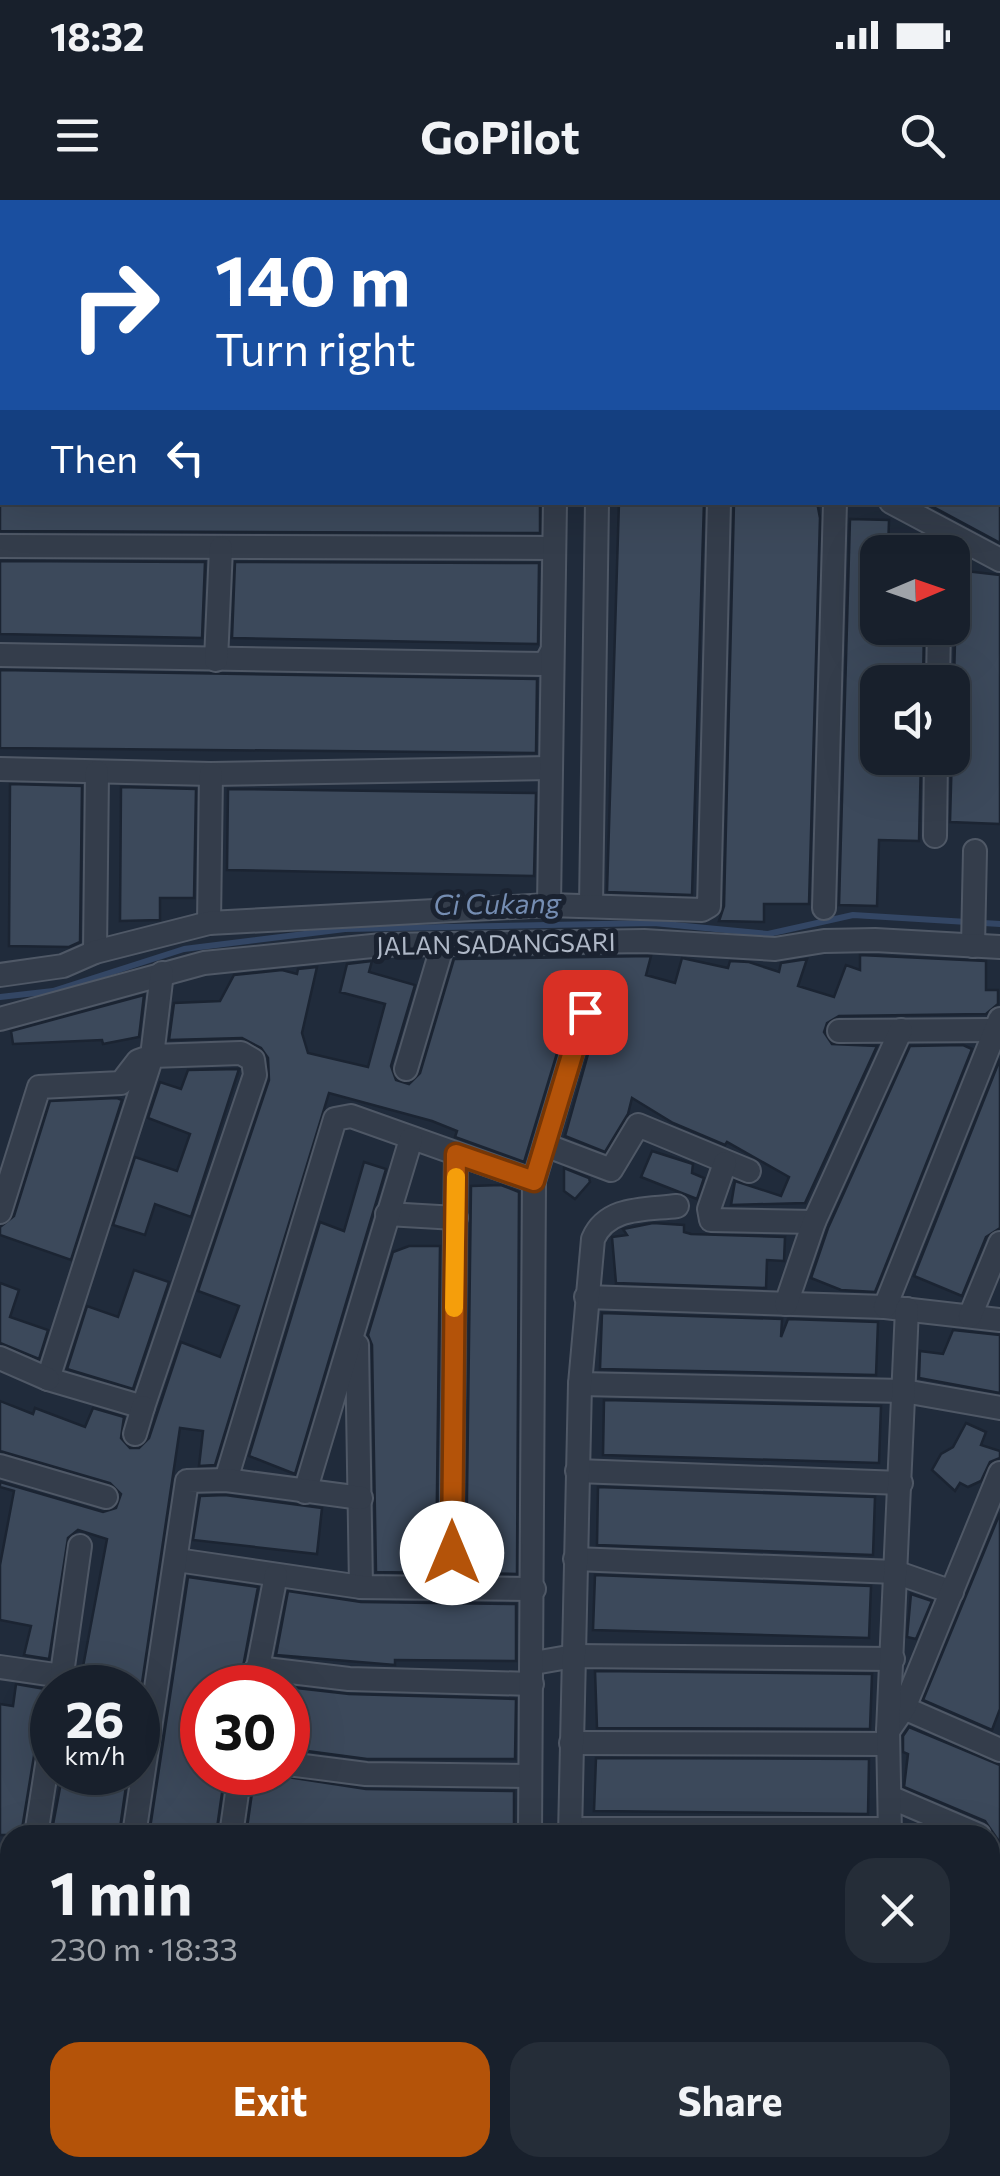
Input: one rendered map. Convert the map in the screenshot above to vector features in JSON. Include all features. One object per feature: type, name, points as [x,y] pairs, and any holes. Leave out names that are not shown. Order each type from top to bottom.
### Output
[{"type":"street","points":[[549,905],[554,505]]},
{"type":"street","points":[[590,905],[597,505]]},
{"type":"street","points":[[0,974],[62,966],[95,952],[210,923],[549,905],[702,910],[712,900],[719,505]]},
{"type":"street","points":[[824,908],[836,505]]},
{"type":"street","points":[[895,505],[932,535]]},
{"type":"street","points":[[0,546],[554,548]]},
{"type":"street","points":[[216,660],[221,548]]},
{"type":"street","points":[[970,550],[1000,560]]},
{"type":"street","points":[[0,655],[546,664],[551,653]]},
{"type":"street","points":[[0,770],[211,774],[550,768]]},
{"type":"street","points":[[95,952],[97,772]]},
{"type":"street","points":[[210,923],[211,774]]},
{"type":"street","points":[[935,836],[936,775]]},
{"type":"street","points":[[973,939],[975,852]]},
{"type":"street","name":"JALAN SADANGSARI","points":[[0,1020],[162,973],[274,953],[442,944],[644,941],[775,949],[824,941],[973,939],[1000,947]]},
{"type":"street","points":[[406,1069],[442,944]]},
{"type":"street","points":[[48,1379],[152,1056],[162,973]]},
{"type":"street","points":[[530,1825],[534,1181],[585,1012]]},
{"type":"street","points":[[839,1031],[997,1025],[896,1308],[904,1392],[888,1738],[890,1825]]},
{"type":"street","points":[[786,1304],[814,1222],[901,1030]]},
{"type":"street","points":[[0,1212],[36,1089],[121,1083],[138,1061],[152,1056],[242,1053],[254,1060],[255,1070],[136,1434]]},
{"type":"street","points":[[226,1480],[335,1119],[351,1116],[534,1181]]},
{"type":"street","points":[[544,1145],[610,1170],[638,1125],[749,1171]]},
{"type":"street","points":[[305,1492],[411,1139]]},
{"type":"street","points":[[451,1589],[456,1154]]},
{"type":"street","points":[[725,1163],[709,1209],[712,1220],[814,1222]]},
{"type":"street","points":[[570,1825],[580,1384],[593,1239],[604,1222],[617,1214],[676,1206]]},
{"type":"street","points":[[387,1214],[456,1218]]},
{"type":"street","points":[[970,1316],[1000,1243]]},
{"type":"street","points":[[586,1296],[896,1308],[1000,1320]]},
{"type":"street","points":[[357,1322],[360,1587]]},
{"type":"street","points":[[0,1358],[48,1379],[143,1407]]},
{"type":"street","points":[[580,1384],[904,1392],[1000,1408]]},
{"type":"street","points":[[0,1466],[106,1496]]},
{"type":"street","points":[[578,1471],[900,1483]]},
{"type":"street","points":[[888,1738],[904,1708],[1000,1473]]},
{"type":"street","points":[[136,1825],[177,1560],[184,1485],[192,1480],[226,1480],[361,1498]]},
{"type":"street","points":[[63,1665],[80,1546]]},
{"type":"street","points":[[575,1559],[896,1572],[952,1592]]},
{"type":"street","points":[[177,1560],[360,1587],[534,1589]]},
{"type":"street","points":[[258,1665],[276,1575]]},
{"type":"street","points":[[310,1679],[533,1673],[574,1656],[894,1659]]},
{"type":"street","points":[[0,1667],[30,1674]]},
{"type":"street","points":[[904,1708],[998,1743]]},
{"type":"street","points":[[571,1744],[888,1738]]},
{"type":"street","points":[[310,1767],[366,1774],[530,1776]]},
{"type":"street","points":[[38,1825],[42,1795]]},
{"type":"street","points":[[233,1825],[237,1795]]},
{"type":"street","points":[[890,1797],[951,1825]]},
{"type":"building","points":[[0,505],[540,505],[540,533],[0,531]]},
{"type":"building","points":[[619,505],[704,505],[692,895],[607,892]]},
{"type":"building","points":[[734,505],[818,505],[809,904],[764,904],[764,922],[719,921],[724,906]]},
{"type":"building","points":[[930,505],[1000,505],[1000,543]]},
{"type":"building","points":[[850,519],[889,520],[889,535],[860,535],[860,645],[924,645],[923,665],[860,665],[860,775],[921,775],[919,841],[879,840],[877,906],[839,905]]},
{"type":"building","points":[[0,561],[205,562],[202,638],[0,634]]},
{"type":"building","points":[[235,562],[539,563],[538,644],[232,638]]},
{"type":"building","points":[[970,572],[1000,575],[1000,824],[950,822],[951,775],[970,775],[970,665],[954,665],[955,645],[970,645]]},
{"type":"building","points":[[0,670],[537,679],[536,753],[0,748]]},
{"type":"building","points":[[10,784],[82,786],[80,942],[69,947],[9,946]]},
{"type":"building","points":[[121,787],[196,789],[194,898],[160,898],[160,920],[120,921]]},
{"type":"building","points":[[228,789],[536,793],[534,876],[227,870]]},
{"type":"building","points":[[860,955],[986,961],[986,990],[998,990],[998,1004],[986,1014],[839,1016],[827,1023],[824,1032],[832,1044],[877,1046],[805,1203],[731,1205],[735,1181],[781,1196],[789,1177],[727,1142],[725,1145],[673,1123],[632,1098],[628,1114],[605,1152],[565,1136],[599,1015],[596,1002],[588,996],[576,1000],[571,1007],[524,1162],[455,1137],[457,1131],[432,1121],[329,1093],[215,1465],[199,1466],[203,1431],[180,1428],[145,1665],[83,1665],[107,1539],[78,1530],[68,1538],[49,1659],[24,1655],[31,1626],[0,1620],[0,1565],[14,1491],[0,1487],[0,1482],[103,1512],[116,1508],[121,1494],[110,1483],[0,1451],[0,1401],[33,1414],[35,1408],[85,1427],[93,1408],[124,1417],[121,1438],[130,1448],[139,1448],[149,1438],[181,1342],[220,1357],[239,1306],[198,1291],[269,1080],[268,1058],[261,1048],[242,1038],[169,1040],[174,1003],[220,1001],[234,975],[282,970],[297,974],[298,969],[317,967],[302,1033],[308,1053],[368,1067],[385,1004],[340,992],[347,964],[372,961],[369,972],[415,985],[391,1066],[396,1080],[409,1084],[420,1073],[454,959],[651,956],[646,975],[675,983],[682,958],[728,968],[730,961],[749,962],[779,972],[781,963],[807,959],[798,986],[834,997],[846,965],[860,970]]},
{"type":"building","points":[[144,995],[139,1037],[103,1044],[102,1040],[13,1044],[11,1031]]},
{"type":"building","points":[[963,1045],[972,1049],[875,1292],[841,1290],[811,1278],[828,1228],[910,1046]]},
{"type":"building","points":[[1000,1059],[1000,1228],[986,1237],[962,1296],[914,1276]]},
{"type":"building","points":[[239,1069],[191,1217],[155,1204],[145,1235],[113,1225],[135,1157],[177,1171],[190,1134],[148,1118],[160,1082],[181,1089],[188,1070]]},
{"type":"building","points":[[122,1100],[71,1260],[0,1235],[0,1227],[14,1216],[50,1101]]},
{"type":"building","points":[[652,1151],[693,1164],[692,1173],[704,1178],[697,1199],[641,1177]]},
{"type":"building","points":[[364,1162],[386,1169],[295,1474],[249,1456],[320,1222],[344,1231]]},
{"type":"building","points":[[564,1168],[589,1178],[590,1182],[575,1199],[564,1191]]},
{"type":"building","points":[[501,1185],[519,1192],[517,1574],[466,1573],[471,1186]]},
{"type":"building","points":[[653,1223],[684,1225],[684,1232],[691,1234],[785,1237],[784,1261],[767,1260],[766,1288],[616,1283],[612,1237],[627,1235],[623,1229]]},
{"type":"building","points":[[409,1246],[440,1246],[436,1573],[376,1572],[372,1345],[368,1335],[393,1252]]},
{"type":"building","points":[[134,1270],[169,1282],[133,1389],[67,1369],[87,1306],[118,1317]]},
{"type":"building","points":[[0,1283],[19,1290],[10,1317],[48,1330],[39,1359],[0,1343]]},
{"type":"building","points":[[602,1313],[782,1319],[781,1337],[788,1319],[878,1322],[876,1375],[600,1369]]},
{"type":"building","points":[[953,1330],[1000,1335],[1000,1393],[919,1378],[920,1351],[943,1354]]},
{"type":"building","points":[[604,1400],[881,1406],[879,1463],[603,1455]]},
{"type":"building","points":[[966,1423],[986,1432],[981,1445],[1000,1451],[1000,1458],[990,1462],[981,1481],[968,1487],[960,1483],[955,1491],[932,1470],[941,1454],[953,1447]]},
{"type":"building","points":[[598,1487],[875,1497],[873,1555],[597,1545]]},
{"type":"building","points":[[225,1495],[322,1508],[317,1554],[193,1540],[200,1496]]},
{"type":"building","points":[[1000,1513],[1000,1709],[992,1730],[923,1700]]},
{"type":"building","points":[[595,1575],[871,1586],[869,1638],[593,1630]]},
{"type":"building","points":[[188,1577],[258,1587],[243,1665],[180,1665],[180,1795],[222,1795],[217,1825],[151,1825],[155,1795],[160,1795],[160,1762]]},
{"type":"building","points":[[288,1591],[361,1602],[516,1604],[516,1661],[395,1660],[395,1665],[276,1655]]},
{"type":"building","points":[[911,1594],[932,1601],[916,1639],[907,1637]]},
{"type":"building","points":[[595,1671],[872,1674],[870,1729],[597,1728]]},
{"type":"building","points":[[16,1684],[30,1686],[30,1780],[23,1825],[0,1825],[0,1704],[13,1706]]},
{"type":"building","points":[[310,1690],[516,1699],[515,1759],[367,1759],[310,1751]]},
{"type":"building","points":[[909,1727],[1000,1765],[1000,1825],[988,1825],[904,1787],[908,1754],[903,1752],[903,1736]]},
{"type":"building","points":[[596,1758],[869,1759],[868,1814],[594,1811]]},
{"type":"building","points":[[310,1780],[366,1789],[514,1791],[514,1825],[247,1825],[252,1795],[310,1795]]},
{"type":"building","points":[[59,1795],[125,1795],[120,1825],[53,1825]]},
{"type":"waterway","name":"Ci Cukang","points":[[0,997],[53,991],[184,949],[345,929],[654,923],[768,934],[853,915],[1000,924]]},
{"type":"slow traffic","points":[[454,1308],[456,1177]]},
{"type":"route","points":[[452,1553],[456,1154],[534,1181],[585,1012]]}]
